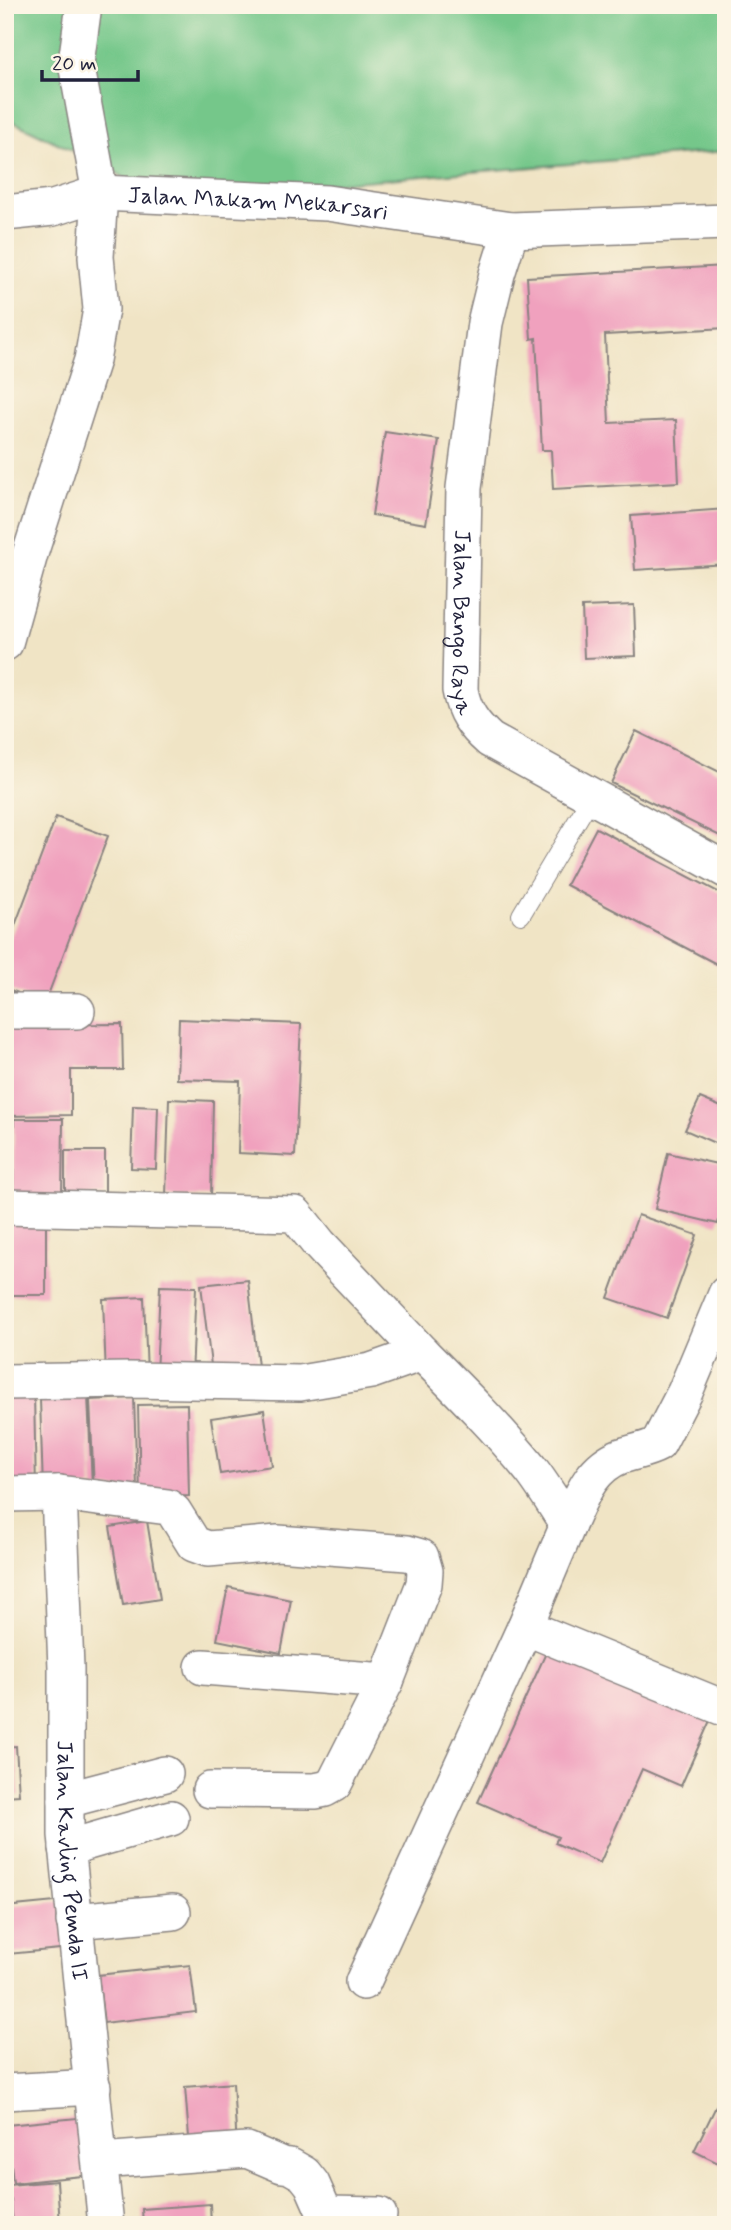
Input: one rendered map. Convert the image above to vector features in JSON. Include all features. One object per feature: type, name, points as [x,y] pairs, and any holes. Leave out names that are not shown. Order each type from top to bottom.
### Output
[{"type":"street","points":[[5,643],[30,554],[92,360],[101,310],[96,257],[100,193],[76,63],[84,5]]},
{"type":"street","name":"Jalan Makam Mekarsari","points":[[5,213],[53,208],[100,193],[327,203],[511,230],[726,222]]},
{"type":"street","name":"Jalan Bango Raya","points":[[511,230],[485,323],[464,488],[460,690],[464,708],[474,726],[490,740],[726,870]]},
{"type":"street","points":[[5,1012],[77,1012]]},
{"type":"street","points":[[5,1207],[295,1214],[319,1244],[516,1452],[568,1525]]},
{"type":"street","points":[[363,1982],[525,1627],[586,1485],[596,1473],[619,1457],[658,1444],[685,1392],[726,1294]]},
{"type":"street","points":[[5,1382],[130,1380],[300,1383],[371,1371],[422,1353]]},
{"type":"street","points":[[5,1494],[59,1493],[168,1507],[194,1544],[208,1549],[278,1543],[407,1553],[421,1557],[424,1562],[424,1584],[386,1681],[334,1784],[315,1791],[210,1790]]},
{"type":"street","name":"Jalan Kavling Pemda II","points":[[59,1493],[66,1668],[67,1848],[106,2225]]},
{"type":"street","points":[[525,1627],[726,1709]]},
{"type":"street","points":[[203,1667],[386,1681]]},
{"type":"street","points":[[66,1800],[165,1774]]},
{"type":"street","points":[[67,1848],[171,1818]]},
{"type":"street","points":[[74,1921],[173,1912]]},
{"type":"street","points":[[5,2092],[93,2087]]},
{"type":"street","points":[[100,2161],[247,2150],[304,2174],[329,2214],[379,2215]]},
{"type":"lane","points":[[521,915],[592,796]]},
{"type":"green space","points":[[5,5],[726,5],[726,151],[243,191],[131,182],[106,166],[5,118]]},
{"type":"building","points":[[726,266],[726,328],[605,335],[609,423],[676,420],[679,482],[553,489],[551,450],[542,450],[536,338],[531,339],[527,277]]},
{"type":"building","points":[[385,432],[439,440],[426,524],[372,515]]},
{"type":"building","points":[[726,509],[726,564],[635,570],[631,516]]},
{"type":"building","points":[[634,605],[636,656],[584,658],[582,607]]},
{"type":"building","points":[[636,731],[726,775],[726,839],[611,783]]},
{"type":"building","points":[[56,817],[108,836],[45,1003],[5,988],[5,952]]},
{"type":"building","points":[[596,828],[726,896],[726,969],[566,885]]},
{"type":"building","points":[[179,1019],[301,1024],[295,1156],[238,1153],[240,1081],[177,1079]]},
{"type":"building","points":[[122,1024],[123,1070],[71,1070],[71,1115],[5,1116],[5,1025]]},
{"type":"building","points":[[700,1098],[726,1109],[726,1148],[685,1130]]},
{"type":"building","points":[[169,1099],[213,1101],[211,1197],[166,1196]]},
{"type":"building","points":[[133,1106],[158,1107],[156,1169],[131,1168]]},
{"type":"building","points":[[14,1119],[63,1119],[62,1197],[13,1197]]},
{"type":"building","points":[[65,1151],[105,1151],[105,1195],[65,1196]]},
{"type":"building","points":[[668,1153],[726,1166],[726,1191],[718,1224],[655,1209]]},
{"type":"building","points":[[5,1213],[46,1213],[46,1295],[5,1295]]},
{"type":"building","points":[[638,1215],[697,1235],[667,1318],[608,1298]]},
{"type":"building","points":[[248,1280],[259,1375],[213,1381],[201,1285]]},
{"type":"building","points":[[160,1286],[196,1287],[192,1376],[156,1375]]},
{"type":"building","points":[[144,1297],[147,1374],[106,1376],[103,1299]]},
{"type":"building","points":[[5,1394],[34,1394],[36,1489],[5,1490]]},
{"type":"building","points":[[88,1396],[92,1487],[43,1489],[40,1399]]},
{"type":"building","points":[[134,1398],[137,1488],[94,1489],[90,1400]]},
{"type":"building","points":[[187,1404],[189,1496],[140,1497],[138,1405]]},
{"type":"building","points":[[264,1410],[272,1466],[220,1474],[211,1418]]},
{"type":"building","points":[[147,1521],[160,1599],[123,1605],[110,1527]]},
{"type":"building","points":[[228,1587],[291,1600],[281,1653],[217,1640]]},
{"type":"building","points":[[550,1644],[712,1716],[681,1786],[642,1769],[600,1863],[555,1843],[558,1837],[478,1802]]},
{"type":"building","points":[[16,1746],[19,1795],[5,1796],[5,1747]]},
{"type":"building","points":[[65,1901],[70,1948],[8,1954],[5,1907]]},
{"type":"building","points":[[190,1965],[196,2012],[104,2023],[98,1975]]},
{"type":"building","points":[[233,2083],[237,2147],[190,2150],[185,2087]]},
{"type":"building","points":[[726,2086],[726,2167],[694,2151]]},
{"type":"building","points":[[87,2117],[92,2175],[13,2183],[7,2125]]},
{"type":"building","points":[[5,2165],[9,2185],[57,2181],[60,2225],[13,2225],[11,2200],[5,2200]]},
{"type":"building","points":[[10,2201],[12,2225],[5,2225],[5,2202]]},
{"type":"building","points":[[210,2204],[211,2225],[143,2225],[142,2209]]}]
